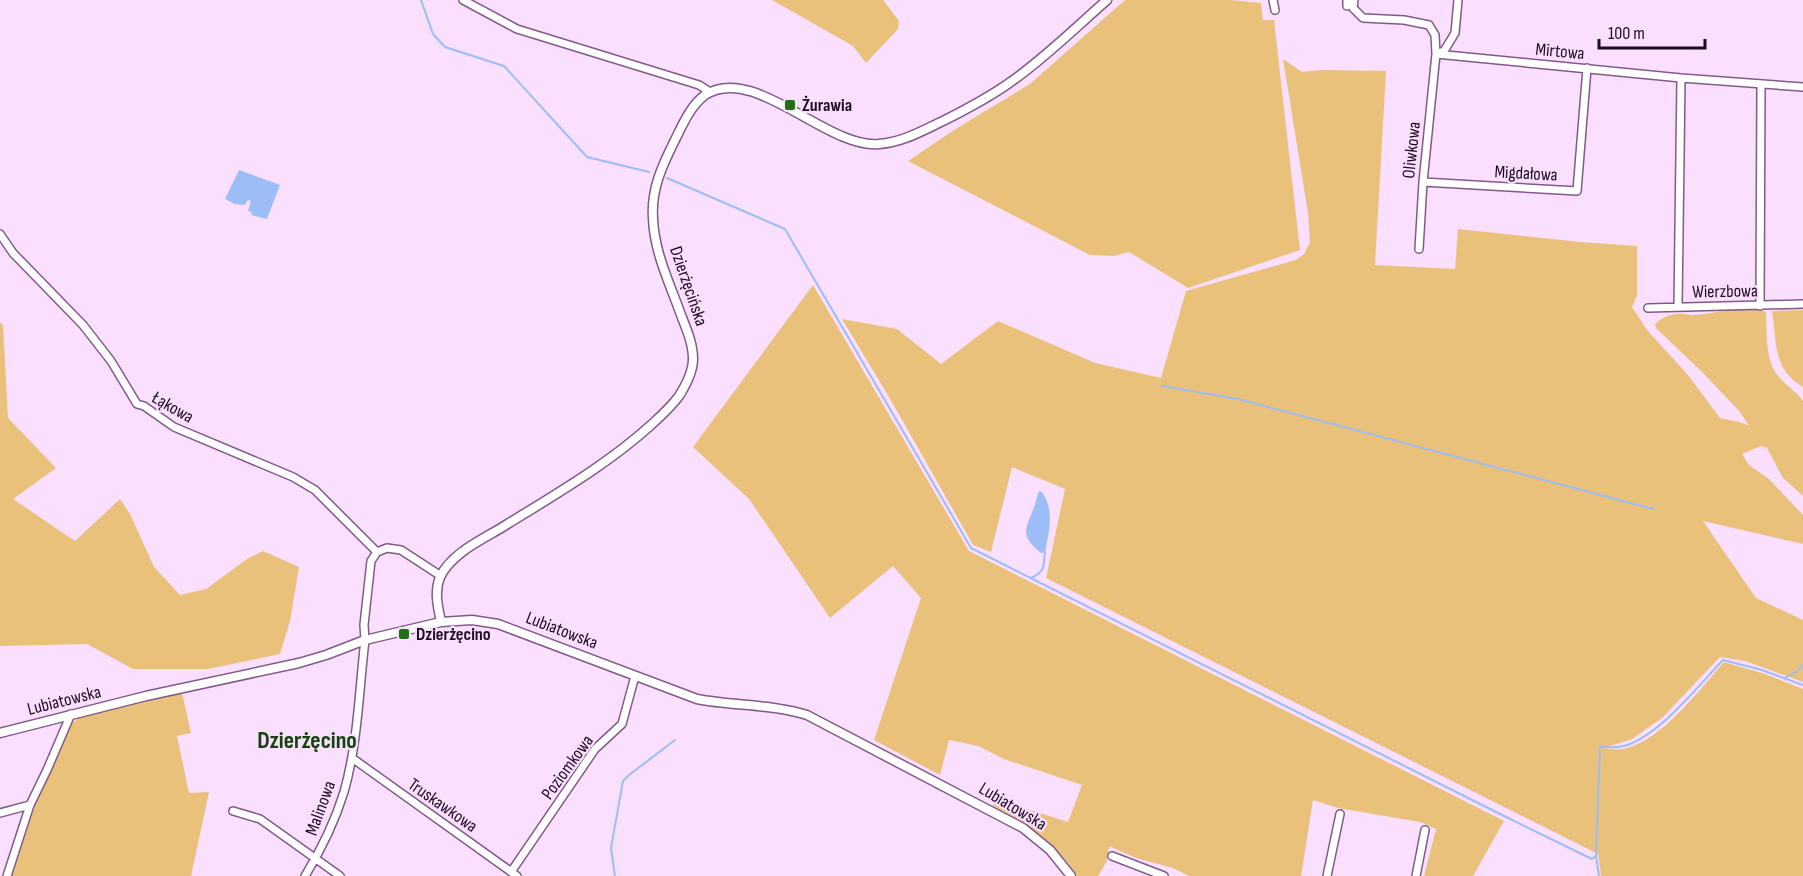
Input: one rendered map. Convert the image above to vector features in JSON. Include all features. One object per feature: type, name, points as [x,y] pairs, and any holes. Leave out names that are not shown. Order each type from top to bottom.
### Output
[{"type":"street","points":[[463,0],[477,4],[517,29],[699,84],[710,92],[730,88],[742,89],[775,101],[842,136],[858,142],[876,144],[912,136],[978,103],[1026,71],[1107,0]]},
{"type":"street","points":[[1273,0],[1275,10]]},
{"type":"street","points":[[1354,0],[1353,8],[1363,18],[1404,20],[1429,26],[1435,35],[1436,54],[1444,51],[1455,33],[1458,0]]},
{"type":"street","name":"Mirtowa","points":[[1436,54],[1681,78],[1803,87]]},
{"type":"street","name":"Oliwkowa","points":[[1419,249],[1423,182],[1436,54]]},
{"type":"street","name":"Migdałowa","points":[[1423,182],[1577,191],[1587,68]]},
{"type":"street","points":[[1678,307],[1681,78]]},
{"type":"street","points":[[1760,306],[1761,84]]},
{"type":"street","name":"Dzierżęcińska","points":[[441,576],[458,556],[630,444],[669,408],[685,385],[693,363],[692,346],[658,253],[653,218],[654,195],[659,176],[688,115],[702,97],[710,92]]},
{"type":"street","name":"Łąkowa","points":[[0,234],[14,253],[83,325],[111,362],[137,404],[144,406],[174,427],[293,477],[315,490],[377,552]]},
{"type":"street","name":"Wierzbowa","points":[[1648,308],[1803,304]]},
{"type":"street","points":[[365,640],[364,625],[371,561],[377,552],[387,548],[401,550],[441,576],[437,588],[441,622]]},
{"type":"street","name":"Lubiatowska","points":[[0,733],[147,696],[299,663],[365,640],[441,622],[472,620],[498,624],[697,699],[723,704],[787,710],[807,715],[1023,828],[1050,850],[1071,876]]},
{"type":"street","name":"Malinowa","points":[[305,876],[327,837],[344,793],[352,758],[365,640]]},
{"type":"street","name":"Poziomkowa","points":[[514,874],[595,749],[622,724],[635,676]]},
{"type":"street","points":[[7,876],[30,805],[71,714]]},
{"type":"street","name":"Truskawkowa","points":[[352,758],[514,874]]},
{"type":"street","points":[[0,813],[30,805]]},
{"type":"street","points":[[234,812],[260,819],[340,876]]},
{"type":"street","points":[[1327,876],[1340,814]]},
{"type":"street","points":[[1416,876],[1425,830]]},
{"type":"street","points":[[1112,856],[1164,876]]},
{"type":"shaded area","points":[[772,0],[883,0],[899,21],[898,29],[866,63],[853,46]]},
{"type":"shaded area","points":[[1125,0],[1230,0],[1261,3],[1263,20],[1274,20],[1300,250],[1188,288],[1129,252],[1114,256],[1090,255],[908,161],[1030,84]]},
{"type":"shaded area","points":[[1283,59],[1302,72],[1386,71],[1375,265],[1455,269],[1458,229],[1637,246],[1637,296],[1632,307],[1647,330],[1688,375],[1720,418],[1749,426],[1740,412],[1656,328],[1655,324],[1665,317],[1678,314],[1695,315],[1751,309],[1766,312],[1767,343],[1772,367],[1803,401],[1803,496],[1783,478],[1767,448],[1761,446],[1742,454],[1749,465],[1769,479],[1803,515],[1803,544],[1703,521],[1756,598],[1803,620],[1803,682],[1745,661],[1720,657],[1662,718],[1632,739],[1604,748],[1622,749],[1636,745],[1650,737],[1678,714],[1724,662],[1765,674],[1803,689],[1803,876],[1601,876],[1598,854],[1046,578],[1065,489],[1012,467],[991,552],[973,545],[842,319],[897,329],[941,364],[998,321],[1095,363],[1161,378],[1186,291],[1296,260],[1304,254],[1310,242],[1308,213]]},
{"type":"shaded area","points":[[813,285],[969,551],[1504,821],[1473,876],[1424,876],[1436,829],[1420,822],[1338,808],[1313,800],[1301,876],[1189,876],[1173,868],[1136,858],[1109,846],[1107,861],[1098,876],[1078,876],[1050,844],[1018,820],[993,806],[995,799],[1068,822],[1082,785],[1004,759],[978,746],[949,740],[940,775],[874,740],[921,598],[893,566],[830,618],[749,499],[693,447]]},
{"type":"shaded area","points":[[1803,310],[1803,387],[1793,380],[1781,363],[1772,311]]},
{"type":"shaded area","points":[[0,322],[3,325],[8,418],[56,468],[13,499],[75,541],[120,499],[130,514],[154,567],[180,595],[206,589],[247,559],[263,551],[299,567],[290,621],[280,654],[208,669],[133,669],[87,644],[0,646]]},
{"type":"shaded area","points":[[182,693],[191,733],[177,736],[189,793],[209,792],[191,876],[12,876],[40,790],[72,723],[83,715]]},
{"type":"water","points":[[239,170],[280,185],[267,219],[251,215],[252,212],[248,211],[251,201],[248,200],[245,205],[235,204],[225,199]]},
{"type":"water","points":[[1039,491],[1046,499],[1050,514],[1045,552],[1041,553],[1027,538],[1026,533]]},
{"type":"waterway","points":[[421,0],[433,34],[445,47],[504,66],[587,157],[649,172]]},
{"type":"waterway","points":[[667,178],[785,229],[971,548],[1504,816],[1592,859],[1596,856]]},
{"type":"waterway","points":[[1162,386],[1238,399],[1653,509]]},
{"type":"waterway","points":[[1031,578],[1041,571],[1045,552]]},
{"type":"waterway","points":[[1599,876],[1596,856],[1600,747],[1624,746],[1650,732],[1664,722],[1723,660],[1762,670],[1803,685]]},
{"type":"waterway","points":[[1785,678],[1803,665]]},
{"type":"waterway","points":[[615,876],[611,848],[623,781],[675,740]]},
{"type":"place","name":"Żurawia","points":[[790,105]]},
{"type":"place","name":"Dzierżęcino","points":[[404,634]]},
{"type":"district","name":"Dzierżęcino","points":[[307,740]]}]
